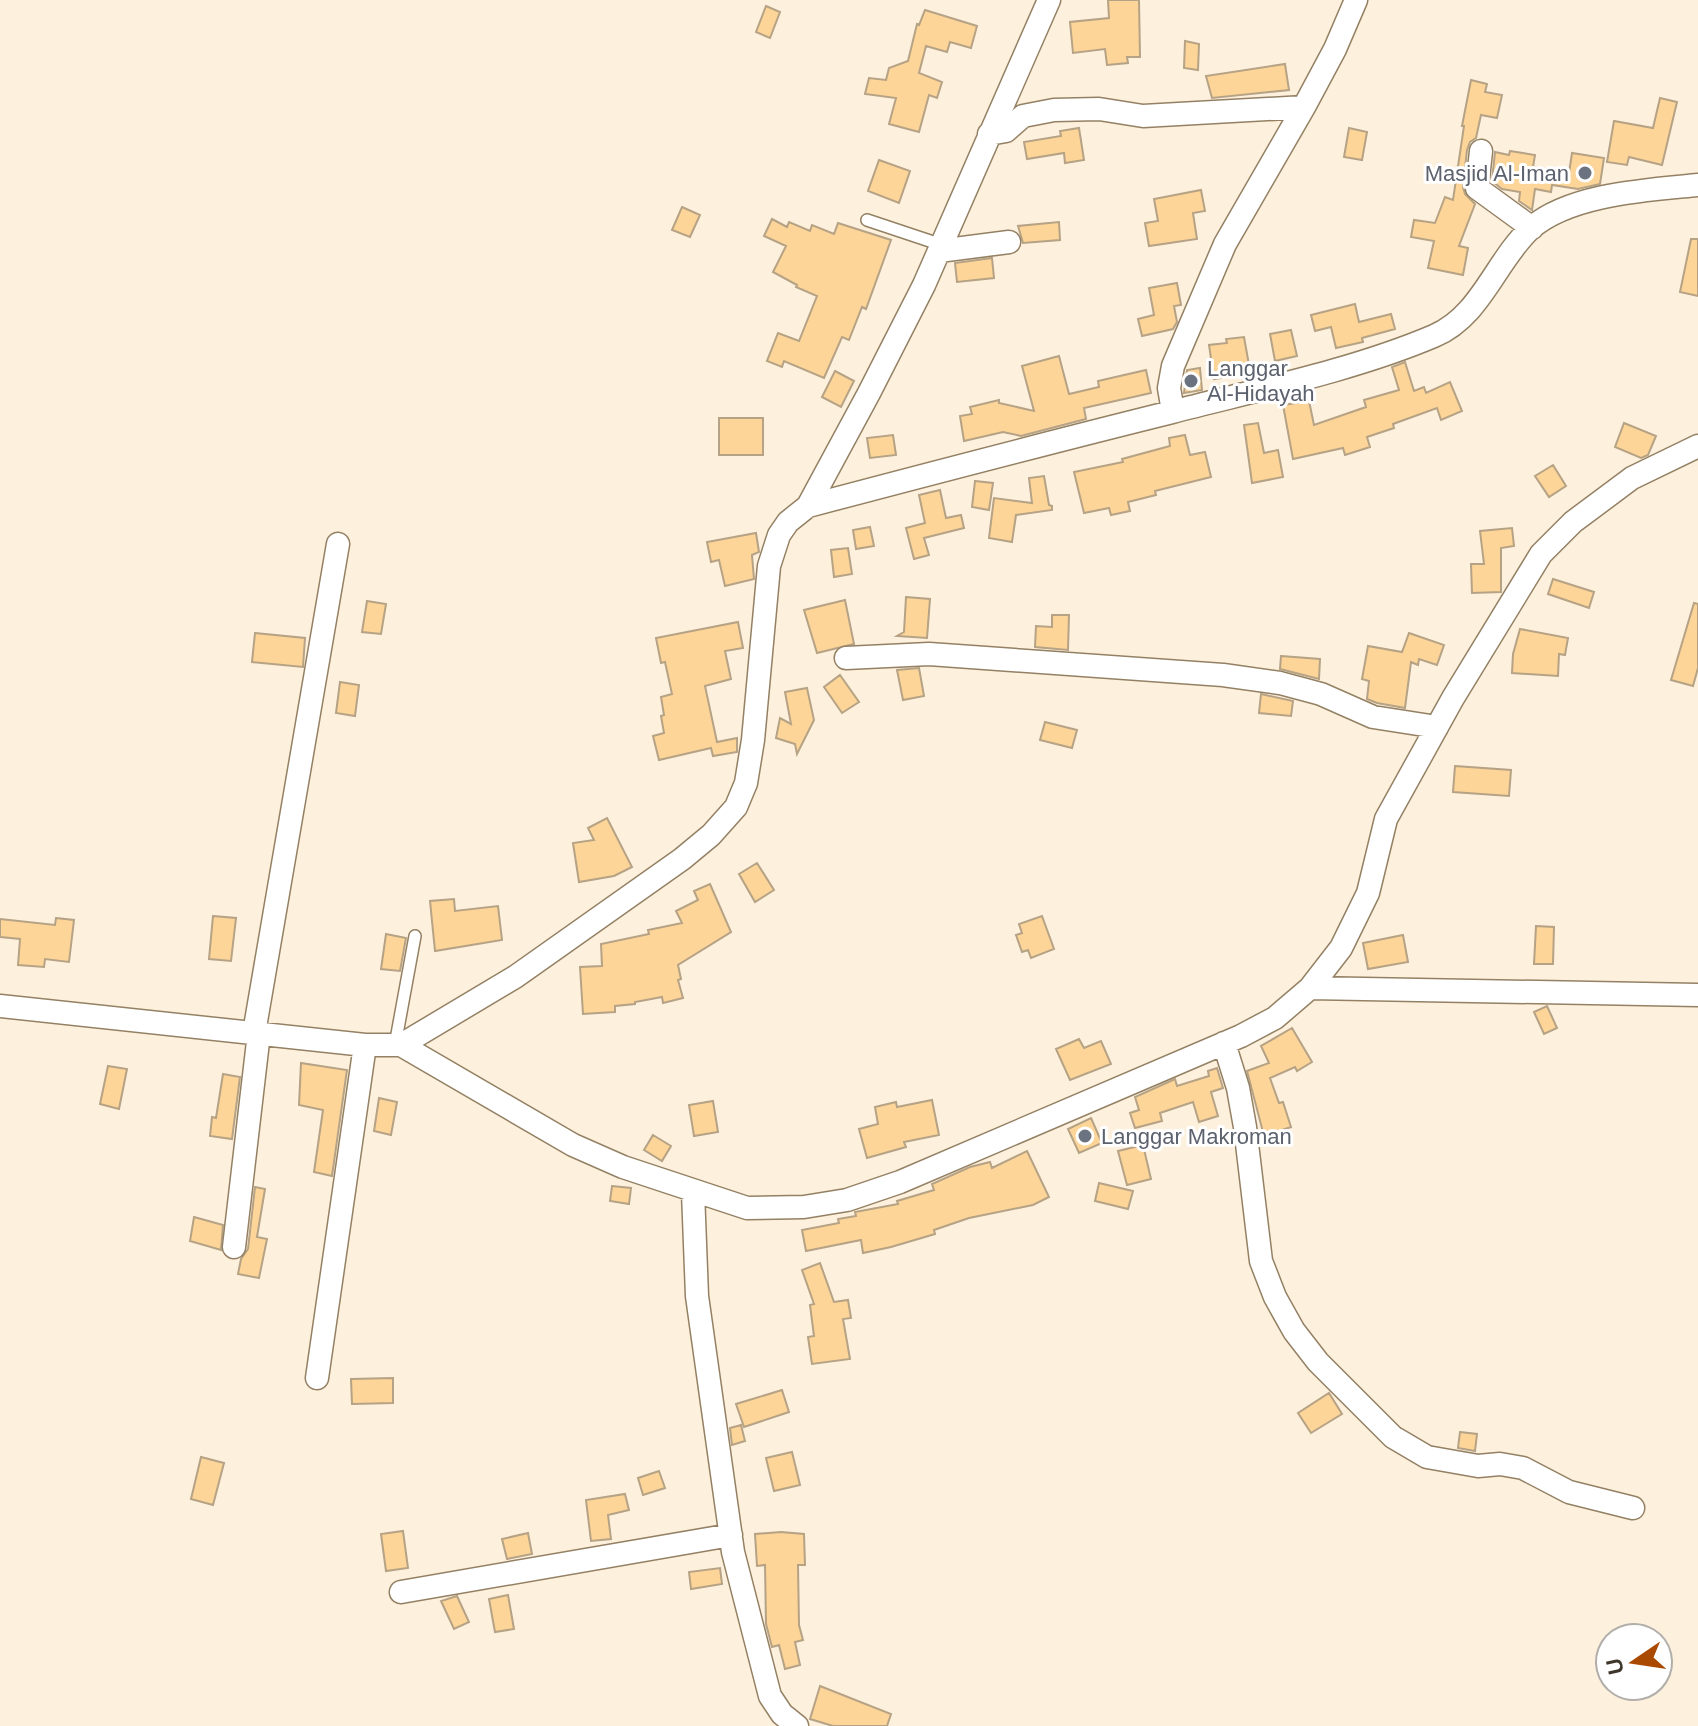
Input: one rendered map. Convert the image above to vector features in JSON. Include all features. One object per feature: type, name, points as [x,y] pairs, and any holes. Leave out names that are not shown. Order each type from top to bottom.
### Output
[{"type":"street","points":[[398,1045],[515,977],[640,890],[711,835],[736,807],[746,783],[753,740],[769,566],[779,535],[788,522],[808,506],[869,393],[941,248],[1049,0]]},
{"type":"street","points":[[1173,411],[1169,397],[1170,376],[1225,244],[1304,107],[1356,0]]},
{"type":"street","points":[[989,134],[1006,131],[1023,116],[1054,110],[1099,109],[1143,116],[1304,107]]},
{"type":"street","points":[[1481,151],[1477,188],[1532,228]]},
{"type":"street","points":[[808,506],[1274,386],[1381,355],[1448,329],[1471,308],[1520,240],[1532,228],[1562,209],[1697,182]]},
{"type":"street","points":[[941,248],[1009,242]]},
{"type":"street","points":[[0,1006],[365,1045],[398,1045],[573,1145],[693,1192],[747,1208],[804,1207],[847,1200],[900,1182],[1224,1043],[1275,1018],[1310,988],[1341,948],[1368,893],[1386,819],[1520,587],[1554,539],[1632,478],[1698,446]]},
{"type":"street","points":[[234,1247],[256,1033],[338,544]]},
{"type":"street","points":[[846,658],[929,654],[1223,675],[1280,683],[1321,694],[1373,717],[1437,727]]},
{"type":"street","points":[[1310,988],[1698,995]]},
{"type":"street","points":[[1224,1043],[1238,1088],[1245,1127],[1261,1261],[1275,1297],[1294,1331],[1318,1362],[1393,1437],[1427,1457],[1478,1466],[1500,1464],[1523,1468],[1569,1492],[1633,1508]]},
{"type":"street","points":[[317,1378],[365,1045]]},
{"type":"street","points":[[693,1192],[697,1296],[731,1535],[770,1696],[782,1714],[797,1726]]},
{"type":"street","points":[[401,1592],[731,1535]]},
{"type":"lane","points":[[867,220],[941,248]]},
{"type":"lane","points":[[398,1045],[415,936]]},
{"type":"building","points":[[1108,0],[1139,0],[1140,57],[1127,57],[1128,63],[1107,65],[1105,49],[1073,53],[1070,22],[1109,18]]},
{"type":"building","points":[[766,6],[780,12],[770,38],[756,32]]},
{"type":"building","points":[[925,10],[977,26],[971,48],[950,42],[947,52],[926,46],[919,73],[942,82],[937,98],[929,95],[919,132],[889,124],[896,98],[865,94],[869,78],[886,80],[889,68],[908,61],[917,24]]},
{"type":"building","points":[[1185,41],[1199,44],[1198,70],[1184,68]]},
{"type":"building","points":[[1285,64],[1289,90],[1212,98],[1206,76]]},
{"type":"building","points":[[1471,80],[1487,84],[1485,92],[1502,95],[1497,118],[1481,115],[1476,138],[1467,150],[1463,187],[1465,194],[1475,204],[1459,246],[1468,248],[1463,275],[1428,268],[1434,241],[1411,237],[1414,220],[1435,223],[1445,197],[1453,200]]},
{"type":"building","points":[[1660,98],[1677,102],[1662,165],[1629,157],[1627,165],[1607,162],[1614,121],[1653,128]]},
{"type":"building","points":[[1079,128],[1084,160],[1065,163],[1064,153],[1027,159],[1024,142],[1061,136],[1060,131]]},
{"type":"building","points":[[1349,128],[1367,132],[1362,160],[1344,157]]},
{"type":"building","points":[[1510,151],[1535,155],[1533,167],[1569,173],[1572,153],[1604,158],[1600,184],[1578,189],[1552,185],[1551,192],[1535,189],[1532,210],[1519,201],[1520,192],[1502,189],[1492,181],[1495,152],[1509,155]]},
{"type":"building","points":[[879,160],[910,171],[899,203],[868,191]]},
{"type":"building","points":[[1201,190],[1205,211],[1193,213],[1197,239],[1149,246],[1145,223],[1158,221],[1154,199]]},
{"type":"building","points":[[682,207],[700,215],[690,237],[672,230]]},
{"type":"building","points":[[772,219],[787,227],[789,222],[810,231],[812,225],[834,234],[838,223],[891,240],[866,309],[862,307],[849,340],[842,337],[824,378],[784,361],[782,367],[767,361],[778,333],[799,341],[817,296],[773,272],[786,246],[764,236]]},
{"type":"building","points":[[1059,222],[1060,240],[1023,243],[1018,226]]},
{"type":"building","points":[[1691,239],[1698,239],[1698,296],[1680,292]]},
{"type":"building","points":[[992,258],[994,278],[957,282],[955,263]]},
{"type":"building","points":[[1177,283],[1181,305],[1174,306],[1177,322],[1173,329],[1142,336],[1138,319],[1154,315],[1149,288]]},
{"type":"building","points":[[1355,304],[1359,322],[1391,314],[1395,329],[1362,338],[1363,342],[1336,348],[1331,327],[1315,331],[1311,315]]},
{"type":"building","points":[[1291,330],[1297,356],[1275,361],[1270,334]]},
{"type":"building","points":[[1244,337],[1249,365],[1227,368],[1228,377],[1214,379],[1209,345]]},
{"type":"building","points":[[1059,356],[1069,394],[1099,387],[1098,381],[1146,370],[1151,393],[1084,408],[1086,419],[1021,436],[1003,432],[964,441],[960,416],[972,414],[970,407],[999,400],[999,403],[1034,411],[1022,366]]},
{"type":"building","points":[[1405,362],[1414,391],[1424,387],[1426,393],[1450,382],[1462,411],[1441,420],[1437,408],[1393,424],[1394,428],[1367,437],[1370,447],[1345,455],[1343,448],[1293,459],[1283,405],[1309,401],[1314,425],[1366,407],[1364,400],[1399,390],[1392,367]]},
{"type":"building","name":"Langgar Al-Hidayah","points":[[1200,368],[1202,390],[1184,393],[1187,370]]},
{"type":"building","points":[[835,371],[854,381],[841,407],[822,397]]},
{"type":"building","points":[[719,418],[763,418],[763,455],[719,455]]},
{"type":"building","points":[[1258,423],[1264,453],[1278,450],[1283,477],[1252,483],[1244,425]]},
{"type":"building","points":[[1624,423],[1656,436],[1648,455],[1641,458],[1615,447]]},
{"type":"building","points":[[893,435],[896,455],[870,458],[867,438]]},
{"type":"building","points":[[1185,435],[1190,455],[1205,452],[1211,477],[1155,491],[1156,495],[1128,502],[1130,511],[1111,515],[1109,508],[1084,513],[1074,472],[1123,462],[1122,459],[1170,446],[1169,438]]},
{"type":"building","points":[[1553,465],[1566,486],[1549,497],[1535,476]]},
{"type":"building","points":[[1044,476],[1052,510],[1016,515],[1012,542],[989,538],[994,498],[1032,503],[1029,478]]},
{"type":"building","points":[[975,481],[993,483],[989,510],[972,507]]},
{"type":"building","points":[[940,490],[946,518],[961,515],[964,528],[924,538],[929,555],[914,559],[906,528],[925,523],[919,495]]},
{"type":"building","points":[[870,527],[874,546],[856,549],[853,530]]},
{"type":"building","points":[[1512,528],[1514,546],[1501,548],[1501,592],[1472,593],[1471,564],[1484,564],[1480,531]]},
{"type":"building","points":[[756,533],[759,552],[752,555],[754,579],[725,586],[719,560],[711,562],[707,542]]},
{"type":"building","points":[[848,548],[852,574],[834,577],[831,550]]},
{"type":"building","points":[[1553,579],[1594,592],[1589,608],[1548,594]]},
{"type":"building","points":[[906,597],[930,599],[927,638],[897,636],[904,632]]},
{"type":"building","points":[[845,600],[854,644],[817,653],[804,610]]},
{"type":"building","points":[[367,601],[386,604],[381,634],[362,632]]},
{"type":"building","points":[[1694,603],[1698,604],[1698,668],[1693,686],[1671,680]]},
{"type":"building","points":[[1052,615],[1069,615],[1068,650],[1035,647],[1036,626],[1052,627]]},
{"type":"building","points":[[738,622],[743,648],[725,651],[731,679],[705,686],[717,742],[737,738],[737,752],[713,756],[711,748],[659,760],[653,736],[664,733],[661,697],[672,694],[656,638]]},
{"type":"building","points":[[1520,629],[1568,638],[1565,655],[1559,654],[1558,676],[1512,673],[1513,654]]},
{"type":"building","points":[[255,633],[305,638],[303,667],[252,662]]},
{"type":"building","points":[[1409,633],[1444,645],[1437,665],[1419,659],[1418,665],[1411,662],[1405,708],[1367,699],[1369,681],[1362,679],[1368,646],[1402,652]]},
{"type":"building","points":[[1281,656],[1320,659],[1319,679],[1280,669]]},
{"type":"building","points":[[919,668],[924,696],[903,700],[897,670]]},
{"type":"building","points":[[840,675],[859,702],[842,713],[824,687]]},
{"type":"building","points":[[340,682],[359,685],[355,716],[336,713]]},
{"type":"building","points":[[807,688],[814,720],[797,754],[795,744],[776,738],[780,718],[791,724],[785,692]]},
{"type":"building","points":[[1261,694],[1293,701],[1291,716],[1259,713]]},
{"type":"building","points":[[1045,722],[1077,730],[1072,748],[1040,740]]},
{"type":"building","points":[[1455,766],[1511,770],[1509,796],[1453,792]]},
{"type":"building","points":[[607,818],[632,867],[614,876],[579,882],[573,843],[594,840],[588,828]]},
{"type":"building","points":[[757,863],[774,890],[755,902],[739,874]]},
{"type":"building","points":[[710,884],[731,932],[678,965],[683,998],[663,1003],[662,997],[615,1006],[615,1012],[583,1014],[580,967],[602,966],[601,944],[682,923],[676,911],[698,900],[694,891]]},
{"type":"building","points":[[454,899],[455,911],[498,906],[502,940],[435,951],[430,901]]},
{"type":"building","points":[[213,916],[236,918],[231,961],[209,959]]},
{"type":"building","points":[[1042,916],[1054,949],[1031,958],[1028,950],[1022,952],[1016,935],[1022,933],[1019,924]]},
{"type":"building","points":[[56,918],[74,920],[69,962],[45,959],[44,967],[18,965],[20,939],[0,937],[0,919],[55,925]]},
{"type":"building","points":[[1536,926],[1554,927],[1553,964],[1534,964]]},
{"type":"building","points":[[386,934],[406,938],[400,971],[381,969]]},
{"type":"building","points":[[1403,935],[1408,962],[1368,969],[1363,943]]},
{"type":"building","points":[[1547,1006],[1557,1028],[1544,1034],[1534,1012]]},
{"type":"building","points":[[1292,1028],[1312,1062],[1297,1071],[1295,1067],[1270,1078],[1279,1103],[1283,1102],[1291,1127],[1264,1136],[1247,1071],[1269,1063],[1261,1046]]},
{"type":"building","points":[[1079,1039],[1084,1048],[1101,1041],[1111,1064],[1070,1080],[1056,1049]]},
{"type":"building","points":[[301,1063],[347,1070],[332,1176],[314,1172],[323,1110],[299,1105]]},
{"type":"building","points":[[108,1066],[127,1069],[119,1109],[100,1104]]},
{"type":"building","points":[[1217,1068],[1223,1088],[1211,1092],[1218,1116],[1199,1122],[1193,1102],[1160,1113],[1162,1121],[1135,1128],[1130,1113],[1139,1110],[1135,1097],[1175,1079],[1177,1086],[1209,1076],[1208,1071]]},
{"type":"building","points":[[223,1074],[240,1077],[232,1139],[210,1136]]},
{"type":"building","points":[[379,1098],[397,1102],[391,1135],[374,1131]]},
{"type":"building","points":[[932,1100],[939,1135],[904,1142],[906,1147],[867,1158],[859,1129],[878,1124],[875,1107],[896,1102],[897,1107]]},
{"type":"building","points":[[713,1101],[718,1132],[694,1136],[689,1105]]},
{"type":"building","name":"Langgar Makroman","points":[[1091,1118],[1102,1143],[1079,1153],[1068,1129]]},
{"type":"building","points":[[653,1135],[671,1146],[662,1161],[644,1150]]},
{"type":"building","points":[[1143,1145],[1151,1179],[1127,1185],[1118,1151]]},
{"type":"building","points":[[1027,1151],[1049,1197],[1033,1205],[969,1218],[934,1230],[935,1234],[863,1253],[861,1240],[806,1251],[802,1230],[839,1223],[838,1219],[856,1216],[855,1212],[898,1204],[897,1201],[934,1190],[932,1184],[970,1167],[990,1162],[992,1168]]},
{"type":"building","points":[[1099,1183],[1133,1191],[1128,1209],[1095,1201]]},
{"type":"building","points":[[612,1186],[631,1188],[629,1204],[610,1201]]},
{"type":"building","points":[[255,1187],[265,1189],[257,1237],[267,1239],[259,1278],[238,1274],[241,1259],[248,1249]]},
{"type":"building","points":[[194,1217],[223,1225],[221,1250],[190,1241]]},
{"type":"building","points":[[820,1263],[834,1302],[848,1300],[851,1318],[843,1319],[850,1359],[812,1364],[808,1337],[814,1336],[810,1305],[814,1304],[802,1270]]},
{"type":"building","points":[[393,1378],[393,1403],[352,1404],[351,1379]]},
{"type":"building","points":[[782,1390],[789,1412],[744,1427],[736,1404]]},
{"type":"building","points":[[1329,1393],[1342,1414],[1311,1433],[1298,1413]]},
{"type":"building","points":[[741,1425],[745,1441],[732,1445],[730,1428]]},
{"type":"building","points":[[1460,1432],[1477,1434],[1475,1451],[1458,1448]]},
{"type":"building","points":[[792,1452],[800,1485],[774,1491],[766,1458]]},
{"type":"building","points":[[201,1457],[224,1463],[213,1505],[191,1499]]},
{"type":"building","points":[[659,1471],[665,1488],[643,1495],[638,1478]]},
{"type":"building","points":[[625,1494],[629,1510],[608,1515],[611,1539],[591,1541],[586,1500]]},
{"type":"building","points":[[403,1531],[408,1568],[386,1571],[381,1534]]},
{"type":"building","points":[[528,1533],[532,1554],[507,1559],[502,1539]]},
{"type":"building","points":[[755,1534],[804,1534],[805,1565],[798,1565],[799,1625],[803,1640],[795,1642],[800,1665],[785,1669],[779,1645],[772,1647],[766,1624],[765,1565],[757,1566]]},
{"type":"building","points":[[720,1568],[722,1584],[691,1589],[689,1572]]},
{"type":"building","points":[[508,1595],[514,1629],[495,1632],[489,1599]]},
{"type":"building","points":[[457,1596],[469,1622],[454,1629],[441,1601]]},
{"type":"building","points":[[820,1686],[891,1714],[887,1726],[833,1726],[810,1719]]},
{"type":"place","name":"Masjid Al-Iman","points":[[1585,173]]},
{"type":"place","name":"Langgar Al-Hidayah","points":[[1191,381]]},
{"type":"place","name":"Langgar Makroman","points":[[1085,1136]]}]
